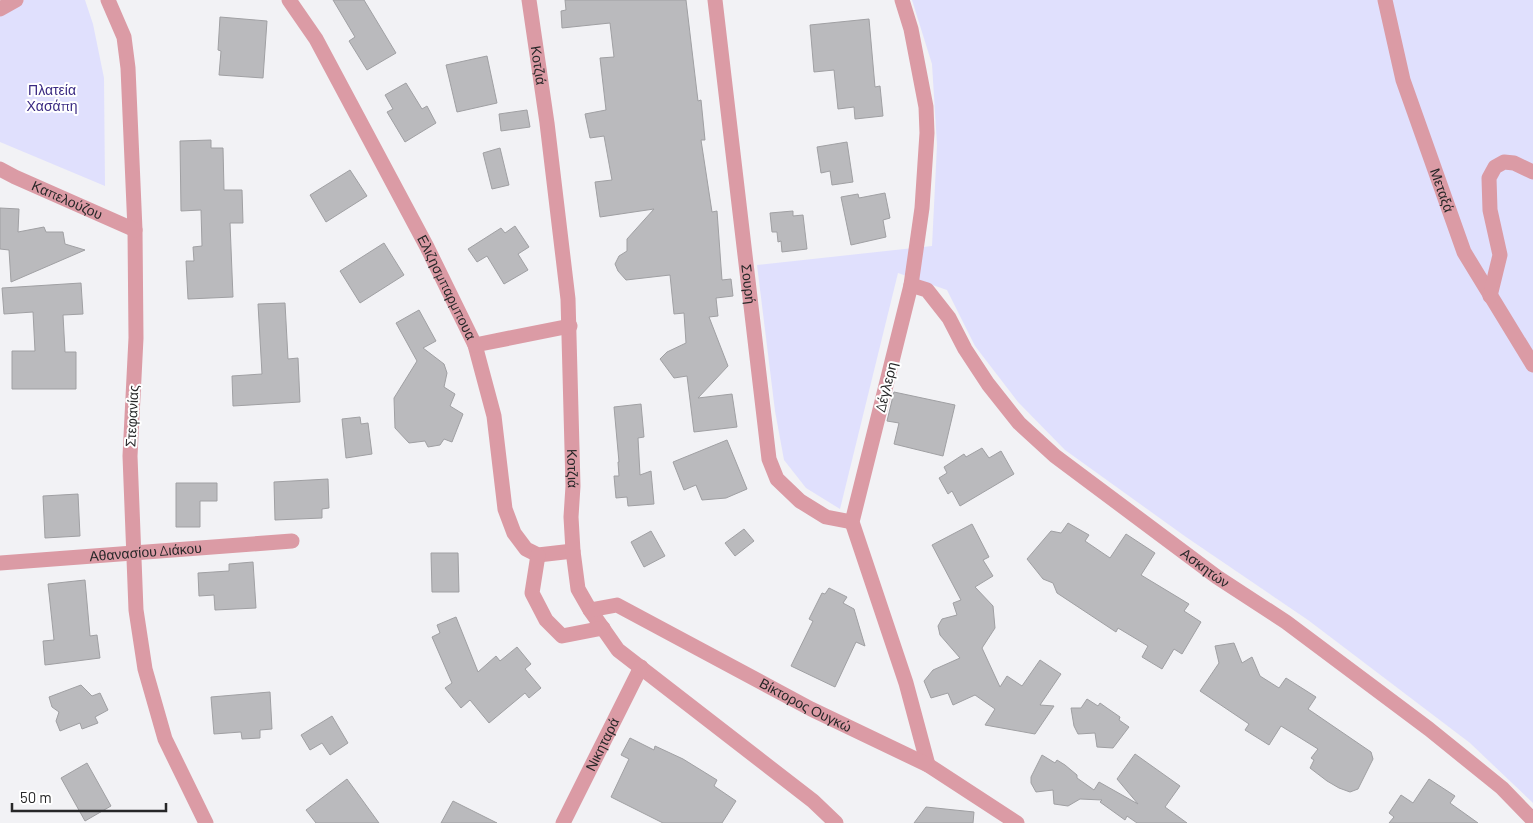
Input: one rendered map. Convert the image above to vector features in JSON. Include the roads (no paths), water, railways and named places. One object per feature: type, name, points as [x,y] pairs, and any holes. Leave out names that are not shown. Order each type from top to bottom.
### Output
[{"type":"street","points":[[0,9],[16,0]]},
{"type":"street","name":"Στεφανίας","points":[[108,0],[124,37],[127,60],[135,230],[136,338],[130,456],[136,610],[145,669],[165,739],[206,823]]},
{"type":"street","name":"Ελιζησμπαρμπουα","points":[[289,0],[316,39],[422,238],[475,345],[494,416],[505,509],[514,533],[526,549],[538,555]]},
{"type":"street","name":"Κοτζιά","points":[[529,0],[547,124],[568,299],[573,486],[571,517],[578,589],[618,650],[813,801],[836,823]]},
{"type":"street","name":"Σουρή","points":[[716,0],[769,459],[776,479],[800,502],[826,517],[852,522]]},
{"type":"street","name":"Δέγλερη","points":[[852,522],[911,285],[922,208],[927,133],[923,88],[911,29],[902,0]]},
{"type":"street","name":"Μεταξά","points":[[1385,0],[1403,80],[1464,252],[1533,365]]},
{"type":"street","points":[[1490,296],[1500,255],[1490,210],[1489,178],[1495,167],[1504,162],[1514,163],[1533,172]]},
{"type":"street","name":"Καπελούζου","points":[[0,169],[135,230]]},
{"type":"street","name":"Ασκητών","points":[[911,285],[927,290],[949,318],[965,349],[988,384],[1019,423],[1055,456],[1217,577],[1286,622],[1429,729],[1502,788],[1533,820]]},
{"type":"street","points":[[475,345],[570,326]]},
{"type":"street","points":[[852,522],[906,683],[928,765]]},
{"type":"street","name":"Αθανασίου Διάκου","points":[[0,563],[292,541]]},
{"type":"street","points":[[573,551],[538,555],[532,593],[546,620],[562,636],[603,628]]},
{"type":"street","name":"Βίκτορος Ουγκώ","points":[[590,610],[617,605],[810,709],[928,765],[1017,823]]},
{"type":"street","name":"Νικηταρά","points":[[562,823],[641,667]]},
{"type":"park label","name":"Πλατεία Χασάπη","points":[[52,98]]}]
